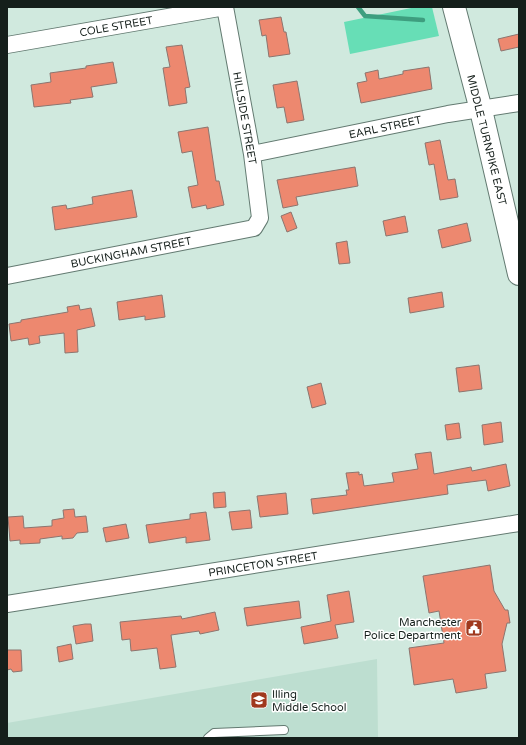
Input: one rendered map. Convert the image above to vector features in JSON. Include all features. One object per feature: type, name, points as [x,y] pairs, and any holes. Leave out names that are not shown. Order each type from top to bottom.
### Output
[{"type":"main road","name":"MIDDLE TURNPIKE EAST","points":[[454,7],[481,110],[519,274]]},
{"type":"street","name":"COLE STREET","points":[[7,46],[225,7]]},
{"type":"street","name":"HILLSIDE STREET","points":[[225,7],[252,154],[260,218],[254,228]]},
{"type":"street","name":"EARL STREET","points":[[252,154],[448,114],[519,103]]},
{"type":"street","name":"BUCKINGHAM STREET","points":[[7,276],[254,228]]},
{"type":"street","name":"PRINCETON STREET","points":[[7,604],[519,523]]},
{"type":"lane","points":[[208,738],[214,733],[284,730]]},
{"type":"shaded area","name":"Illing Middle School","points":[[377,659],[378,738],[7,738],[7,723]]},
{"type":"green space","points":[[416,7],[432,7],[439,36],[350,54],[344,22]]},
{"type":"building","points":[[281,17],[284,32],[286,32],[290,54],[269,57],[266,35],[262,36],[259,20]]},
{"type":"building","points":[[519,34],[519,47],[501,51],[498,39]]},
{"type":"building","points":[[182,45],[190,87],[185,88],[187,103],[169,106],[163,68],[170,67],[166,47]]},
{"type":"building","points":[[113,62],[117,83],[91,87],[93,97],[70,100],[71,103],[34,107],[31,85],[51,82],[50,73],[86,68],[86,66]]},
{"type":"building","points":[[429,67],[432,89],[361,103],[357,83],[367,81],[365,73],[378,70],[379,79],[403,74],[403,71]]},
{"type":"building","points":[[297,81],[304,120],[287,123],[284,107],[277,108],[273,85]]},
{"type":"building","points":[[208,127],[216,181],[219,181],[224,205],[207,209],[206,205],[192,208],[188,187],[198,185],[192,151],[182,153],[178,132]]},
{"type":"building","points":[[440,140],[448,180],[455,179],[458,197],[440,200],[434,164],[429,165],[425,143]]},
{"type":"building","points":[[355,167],[358,186],[296,197],[298,205],[283,208],[277,180]]},
{"type":"building","points":[[132,190],[137,217],[55,230],[52,207],[66,205],[67,209],[93,204],[92,197]]},
{"type":"building","points":[[291,212],[297,228],[287,232],[281,216]]},
{"type":"building","points":[[405,216],[408,232],[386,236],[383,221]]},
{"type":"building","points":[[467,223],[471,241],[442,248],[438,230]]},
{"type":"building","points":[[347,241],[350,263],[339,264],[336,243]]},
{"type":"building","points":[[442,292],[444,307],[410,313],[408,298]]},
{"type":"building","points":[[162,295],[165,317],[145,320],[145,316],[119,320],[117,302]]},
{"type":"building","points":[[79,305],[80,310],[91,308],[95,326],[77,330],[78,352],[65,353],[64,333],[39,336],[40,343],[29,345],[28,338],[11,341],[9,324],[21,322],[21,320],[68,312],[67,307]]},
{"type":"building","points":[[479,365],[482,389],[459,392],[456,368]]},
{"type":"building","points":[[321,383],[326,404],[312,408],[307,387]]},
{"type":"building","points":[[501,422],[503,442],[484,445],[482,425]]},
{"type":"building","points":[[459,423],[461,438],[447,440],[445,425]]},
{"type":"building","points":[[431,452],[434,474],[471,467],[472,471],[506,464],[510,486],[488,491],[486,480],[447,485],[448,494],[313,514],[311,499],[347,495],[346,490],[349,490],[346,473],[359,472],[359,475],[362,474],[364,486],[394,482],[392,473],[418,469],[415,454]]},
{"type":"building","points":[[225,492],[226,507],[214,508],[213,493]]},
{"type":"building","points":[[286,493],[288,514],[260,517],[257,496]]},
{"type":"building","points":[[74,509],[75,517],[86,516],[88,532],[77,533],[73,538],[62,539],[62,536],[40,539],[40,543],[20,544],[20,540],[10,541],[8,517],[23,516],[24,528],[52,526],[52,520],[64,518],[63,510]]},
{"type":"building","points":[[250,510],[252,528],[232,530],[229,512]]},
{"type":"building","points":[[206,512],[210,540],[186,543],[186,537],[149,543],[146,525],[190,519],[190,514]]},
{"type":"building","points":[[126,524],[129,538],[106,542],[103,528]]},
{"type":"building","name":"Manchester Police Department","points":[[490,565],[494,591],[505,610],[508,610],[510,623],[507,623],[502,644],[506,671],[485,674],[487,688],[456,693],[453,679],[414,685],[409,648],[444,643],[439,611],[429,613],[423,576]]},
{"type":"building","points":[[349,591],[354,622],[335,625],[338,638],[304,644],[301,627],[331,621],[327,595]]},
{"type":"building","points":[[299,601],[301,618],[247,626],[244,608]]},
{"type":"building","points":[[215,612],[219,630],[200,634],[199,631],[171,635],[176,667],[160,669],[157,648],[131,651],[130,639],[122,640],[120,622],[181,616],[182,619]]},
{"type":"building","points":[[91,624],[93,641],[76,644],[73,626]]},
{"type":"building","points":[[71,644],[73,659],[59,662],[57,647]]},
{"type":"building","points":[[7,650],[21,650],[22,671],[13,672],[11,669],[7,670]]},
{"type":"waterway","points":[[358,7],[365,16],[423,20]]},
{"type":"place","name":"Manchester Police Department","points":[[474,628]]},
{"type":"place","name":"Illing Middle School","points":[[259,700]]}]
